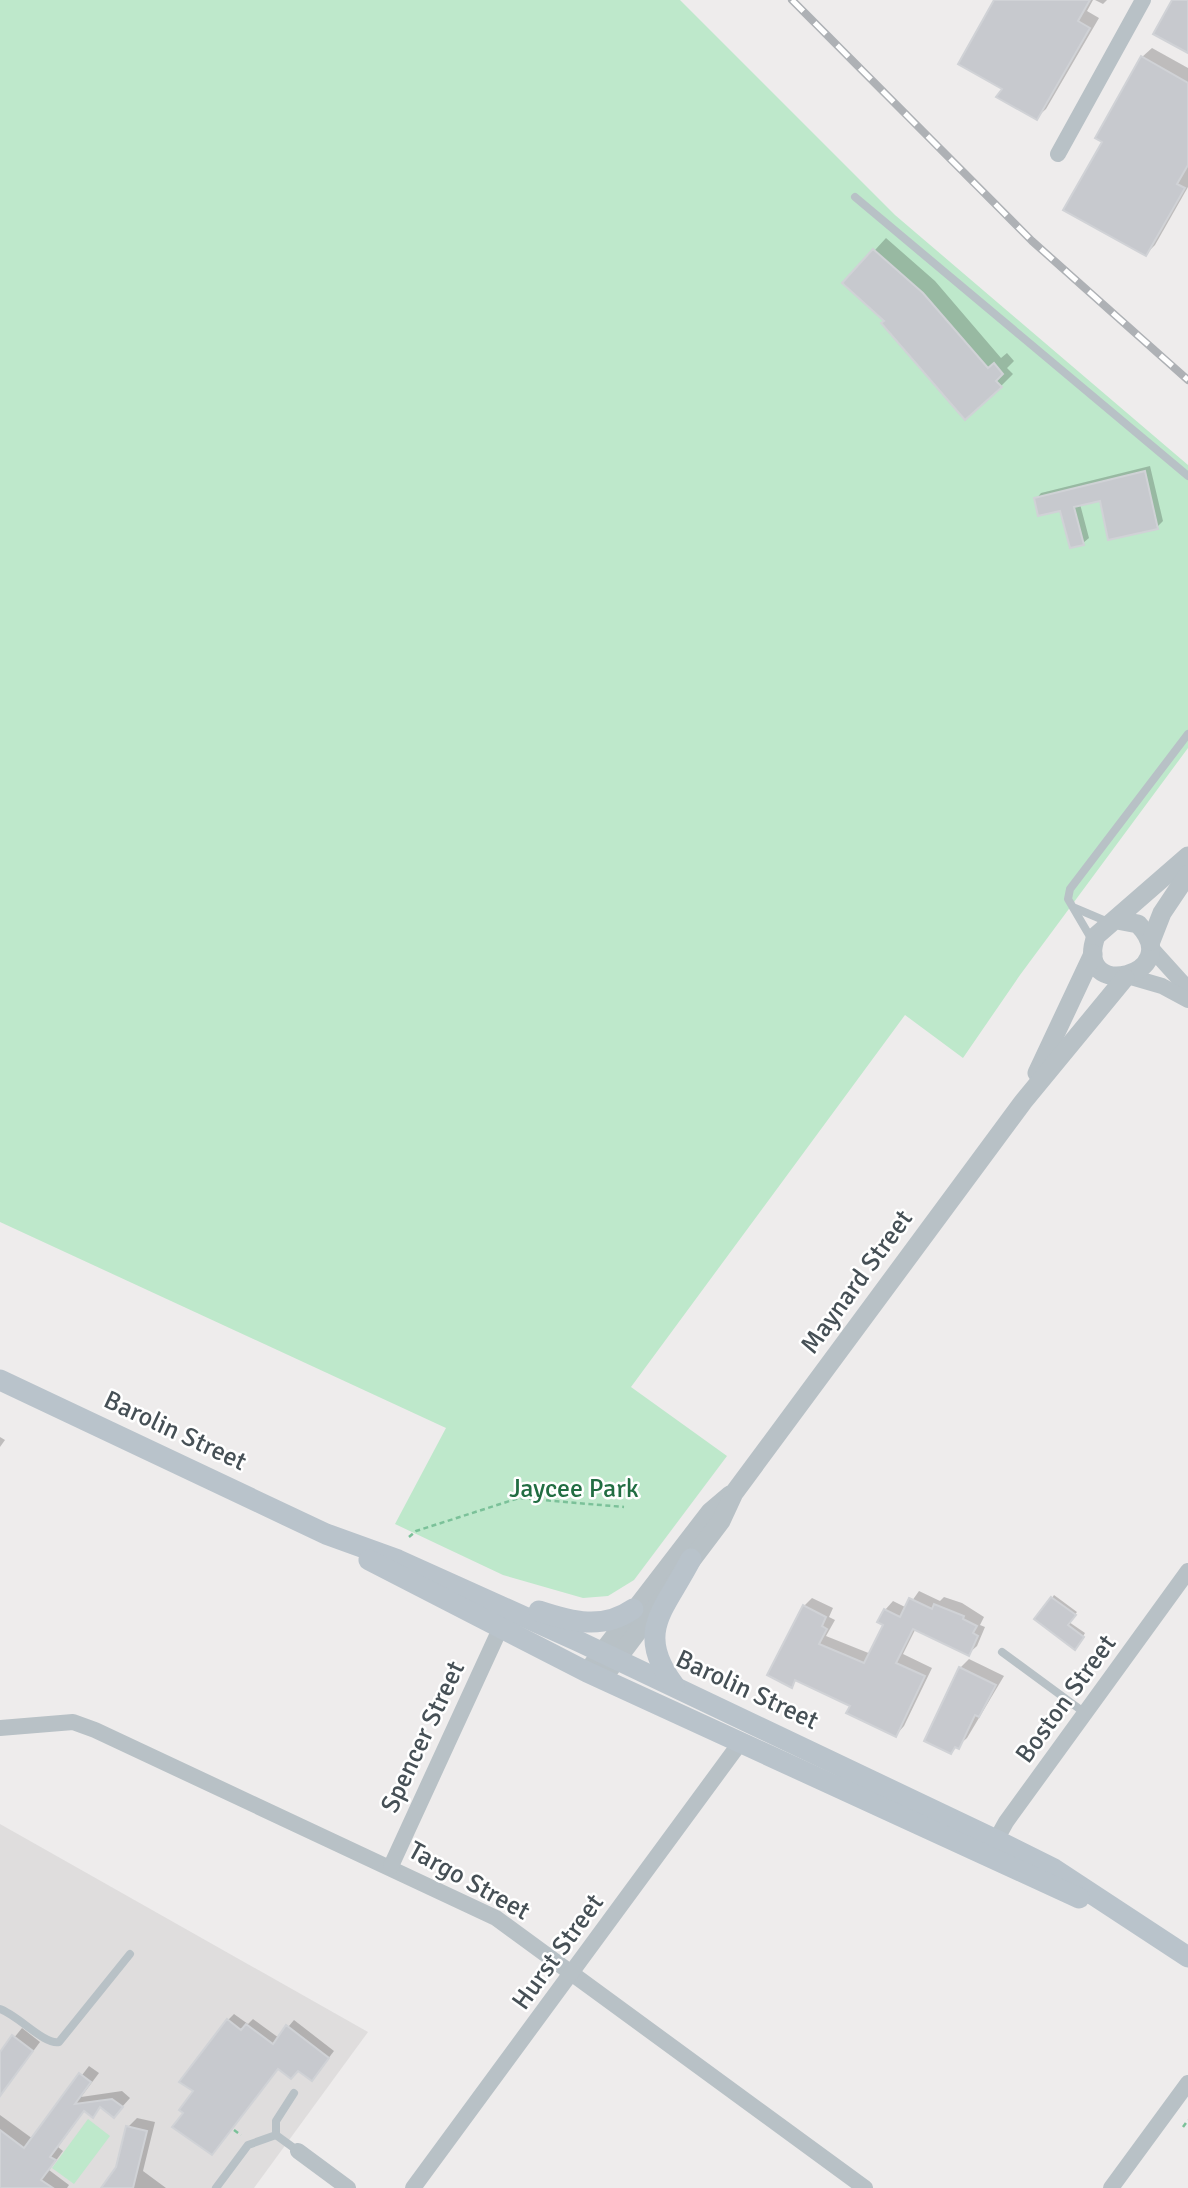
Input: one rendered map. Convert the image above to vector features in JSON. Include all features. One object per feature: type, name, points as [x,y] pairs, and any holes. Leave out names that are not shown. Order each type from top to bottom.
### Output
[{"type":"main road","name":"Barolin Street","points":[[0,1380],[326,1534],[434,1577],[609,1655],[991,1849]]},
{"type":"main road","name":"Barolin Street","points":[[326,1534],[392,1574],[500,1629],[740,1743],[991,1849],[1054,1869],[1188,1957]]},
{"type":"main road","points":[[675,1687],[655,1655],[655,1626],[691,1559]]},
{"type":"main road","points":[[434,1577],[490,1591],[570,1620],[603,1624],[633,1609]]},
{"type":"street","points":[[1058,154],[1143,0]]},
{"type":"street","points":[[1188,856],[1114,921],[1100,930],[1093,948],[1104,972],[1162,986],[1188,1000]]},
{"type":"street","points":[[1128,977],[1146,966],[1161,913],[1188,874]]},
{"type":"street","points":[[1114,921],[1138,924],[1151,945],[1188,989]]},
{"type":"street","name":"Maynard Street","points":[[1023,1102],[1093,948]]},
{"type":"street","name":"Maynard Street","points":[[595,1675],[721,1521],[734,1493],[1023,1102],[1128,977]]},
{"type":"street","name":"Maynard Street","points":[[609,1655],[633,1609],[710,1512],[734,1493]]},
{"type":"street","name":"Boston Street","points":[[991,1849],[1188,1571]]},
{"type":"street","name":"Spencer Street","points":[[391,1866],[500,1629]]},
{"type":"street","name":"Targo Street","points":[[0,1728],[73,1722],[95,1730],[496,1917],[865,2188]]},
{"type":"street","name":"Hurst Street","points":[[413,2188],[740,1743]]},
{"type":"street","points":[[1111,2188],[1188,2083]]},
{"type":"street","points":[[298,2151],[348,2188]]},
{"type":"lane","points":[[855,197],[1188,476]]},
{"type":"lane","points":[[1093,948],[1076,908],[1068,899],[1070,888],[1188,734]]},
{"type":"lane","points":[[1076,908],[1114,921]]},
{"type":"lane","points":[[1002,1652],[1085,1713]]},
{"type":"lane","points":[[0,2009],[19,2018],[50,2042],[59,2042],[130,1954]]},
{"type":"lane","points":[[276,2134],[276,2122],[294,2093]]},
{"type":"lane","points":[[276,2134],[298,2151]]},
{"type":"lane","points":[[216,2188],[248,2145],[276,2134]]},
{"type":"path","points":[[409,1537],[416,1531],[519,1498],[624,1507]]},
{"type":"path","points":[[1183,2127],[1188,2120]]},
{"type":"path","points":[[234,2130],[243,2137]]},
{"type":"shaded area","points":[[0,1824],[368,2032],[254,2188],[0,2188]]},
{"type":"green space","name":"Jaycee Park","points":[[0,0],[680,0],[895,215],[1188,465],[1188,748],[1020,975],[963,1058],[905,1015],[631,1387],[727,1456],[634,1580],[608,1596],[583,1598],[503,1575],[395,1524],[446,1428],[0,1222]]},
{"type":"green space","points":[[88,2119],[110,2136],[74,2184],[52,2168]]},
{"type":"building","points":[[994,0],[1090,0],[1078,21],[1090,28],[1037,120],[996,97],[1002,89],[958,64]]},
{"type":"building","points":[[1172,0],[1188,0],[1188,53],[1153,34]]},
{"type":"building","points":[[1141,56],[1188,83],[1188,165],[1177,184],[1185,188],[1146,256],[1063,210],[1102,142],[1095,138]]},
{"type":"building","points":[[873,249],[923,293],[988,368],[994,363],[1003,374],[996,381],[1002,387],[965,420],[881,323],[884,321],[842,283]]},
{"type":"building","points":[[1145,471],[1158,529],[1108,540],[1100,501],[1074,507],[1084,545],[1070,548],[1060,511],[1038,516],[1034,498]]},
{"type":"building","points":[[1051,1597],[1076,1615],[1068,1625],[1084,1637],[1075,1650],[1034,1619]]},
{"type":"building","points":[[909,1598],[932,1609],[934,1604],[964,1616],[963,1619],[977,1626],[973,1633],[978,1636],[969,1656],[913,1629],[896,1663],[925,1676],[896,1737],[846,1713],[850,1706],[795,1680],[792,1688],[767,1675],[803,1605],[826,1617],[822,1626],[827,1629],[819,1644],[864,1663],[883,1625],[877,1622],[884,1609],[900,1617]]},
{"type":"building","points":[[959,1667],[996,1685],[979,1717],[975,1715],[959,1749],[955,1747],[951,1754],[924,1741]]},
{"type":"building","points":[[227,2019],[241,2030],[246,2024],[273,2044],[286,2025],[329,2058],[312,2081],[298,2071],[291,2079],[278,2069],[212,2155],[172,2127],[183,2113],[179,2110],[193,2091],[179,2082]]},
{"type":"building","points":[[12,2035],[33,2051],[0,2096],[0,2052]]},
{"type":"building","points":[[79,2073],[91,2082],[75,2104],[112,2099],[123,2107],[114,2118],[100,2107],[93,2118],[84,2111],[50,2157],[56,2160],[41,2180],[53,2188],[0,2188],[0,2130],[24,2148]]},
{"type":"building","points":[[126,2126],[147,2131],[133,2188],[101,2188],[116,2167]]},
{"type":"railway","points":[[792,0],[1032,241],[1188,380]]}]
